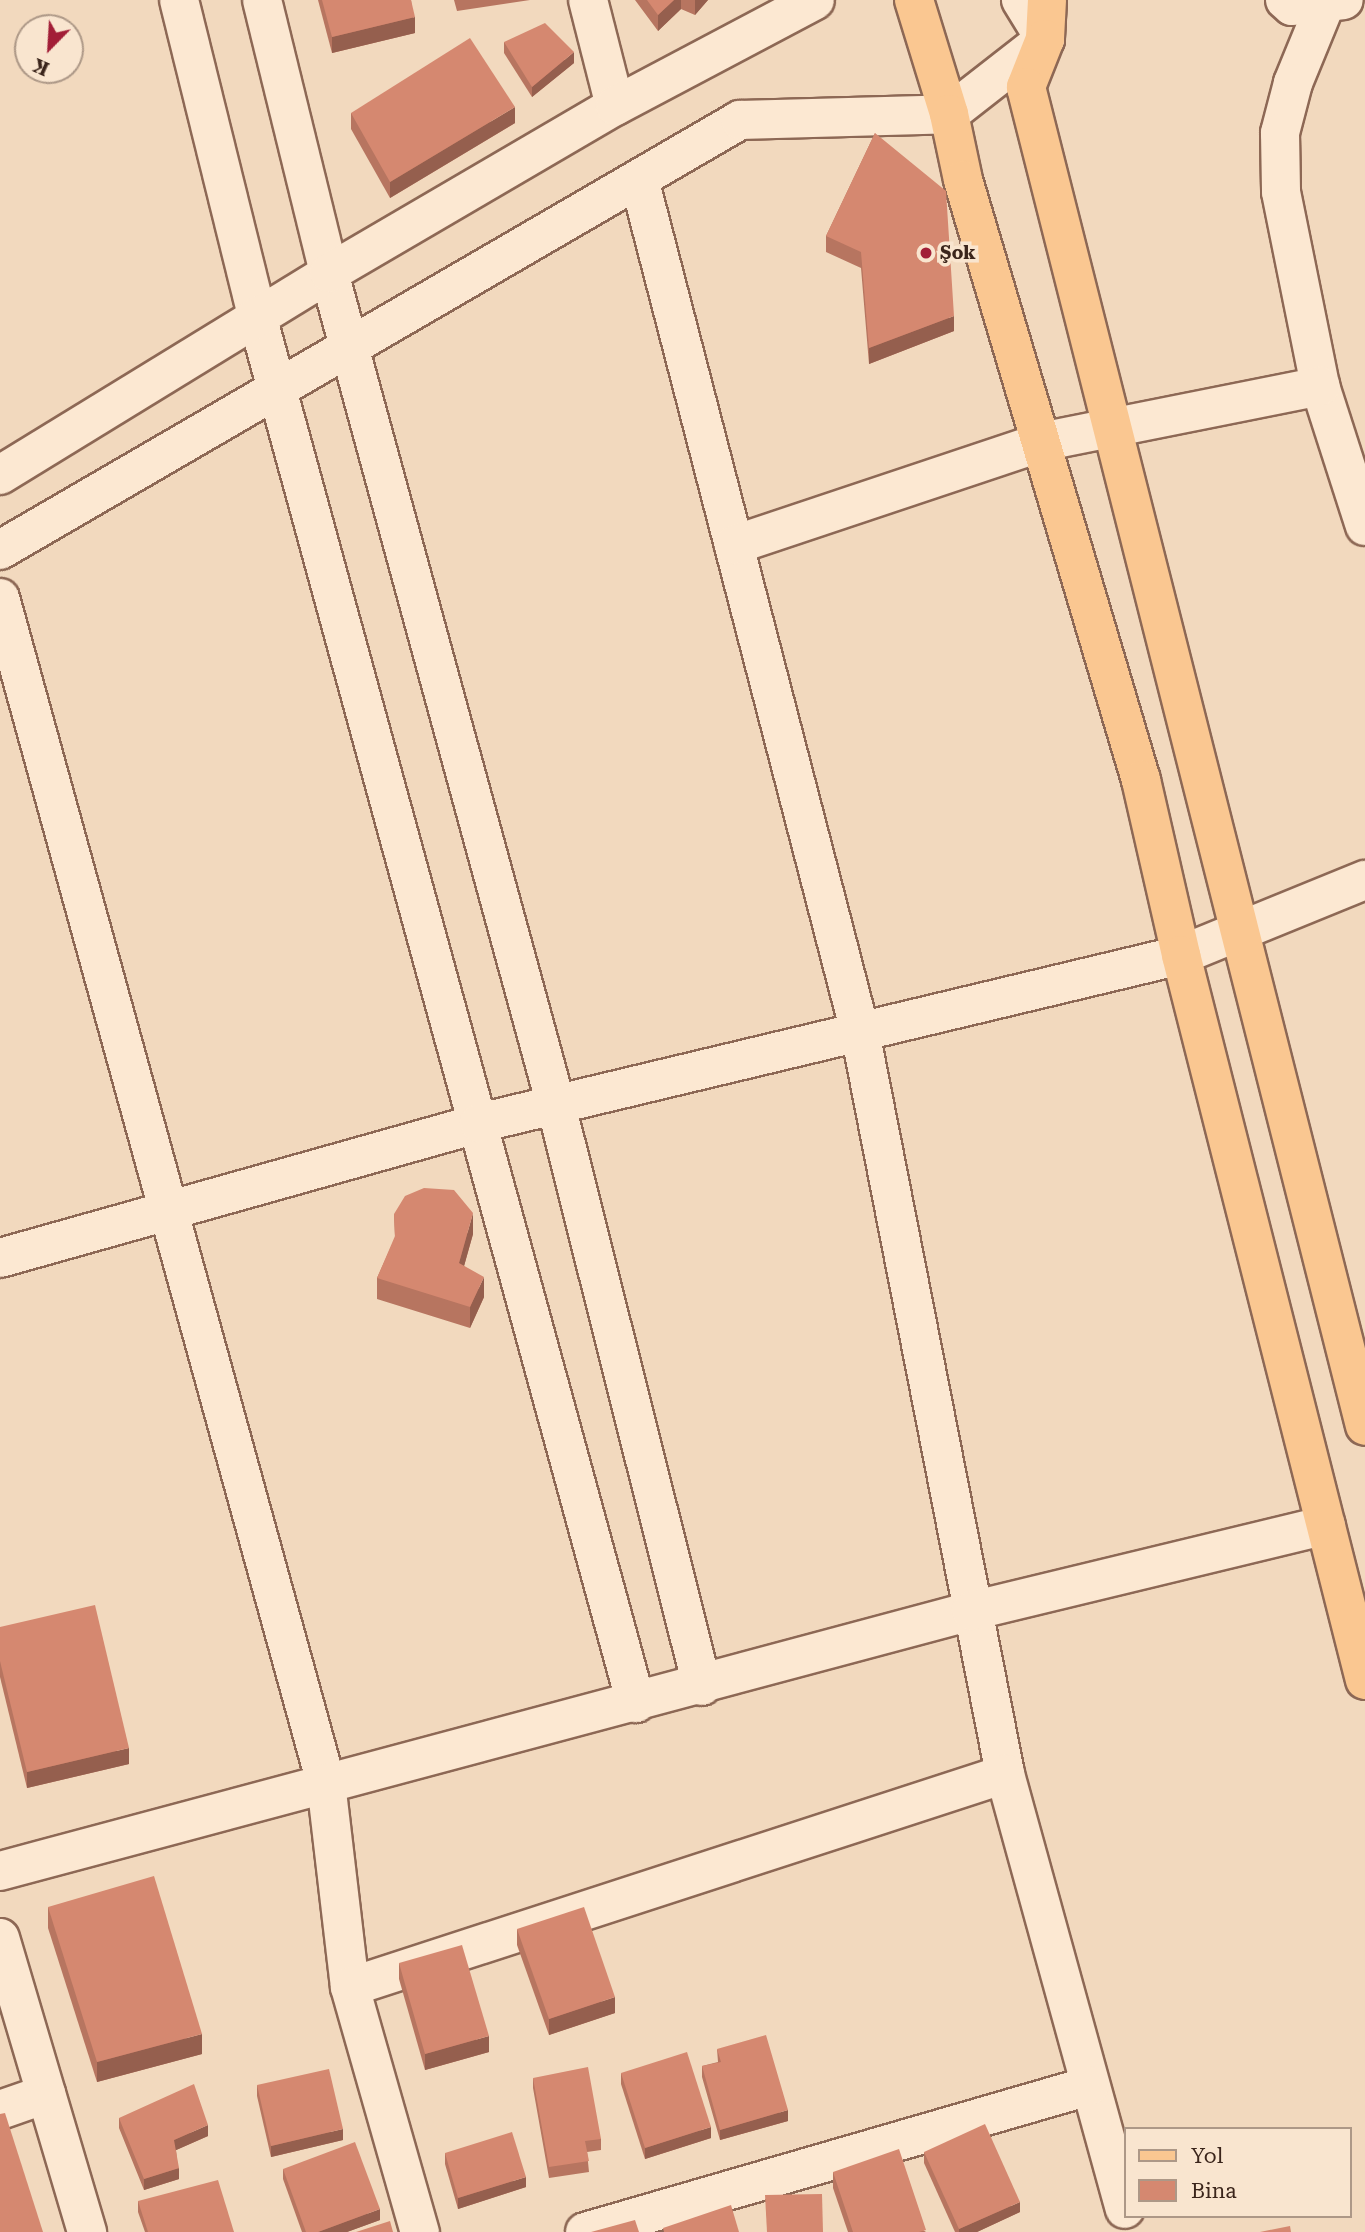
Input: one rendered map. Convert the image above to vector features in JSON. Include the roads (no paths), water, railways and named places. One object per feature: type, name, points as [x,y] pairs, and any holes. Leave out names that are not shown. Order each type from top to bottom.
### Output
[{"type":"main road","points":[[914,0],[949,114],[963,180],[1141,780],[1181,955],[1365,1681]]},
{"type":"main road","points":[[1047,0],[1045,39],[1026,87],[1238,933],[1365,1426]]},
{"type":"street","points":[[179,0],[257,316],[636,1703]]},
{"type":"street","points":[[262,0],[329,273],[556,1105],[702,1686]]},
{"type":"street","points":[[588,0],[615,106]]},
{"type":"street","points":[[0,475],[257,316],[615,106],[814,0]]},
{"type":"street","points":[[0,550],[740,120],[949,114],[1045,39],[1021,0]]},
{"type":"street","points":[[1285,0],[1292,5],[1333,1]]},
{"type":"street","points":[[1333,1],[1293,83],[1280,133],[1281,192],[1320,386],[1365,526]]},
{"type":"street","points":[[639,179],[860,1032],[971,1611],[1005,1774],[1124,2206]]},
{"type":"street","points":[[734,545],[1041,442],[1320,386]]},
{"type":"street","points":[[0,598],[326,1783],[350,1987],[420,2232]]},
{"type":"street","points":[[0,1258],[479,1123],[1181,955],[1365,880]]},
{"type":"street","points":[[0,1871],[702,1686],[971,1611],[1326,1525]]},
{"type":"street","points":[[350,1987],[1005,1774]]},
{"type":"street","points":[[0,1938],[87,2232]]},
{"type":"street","points":[[585,2232],[1089,2086]]},
{"type":"street","points":[[0,2110],[46,2095]]},
{"type":"place","name":"Şok","points":[[926,253]]}]
